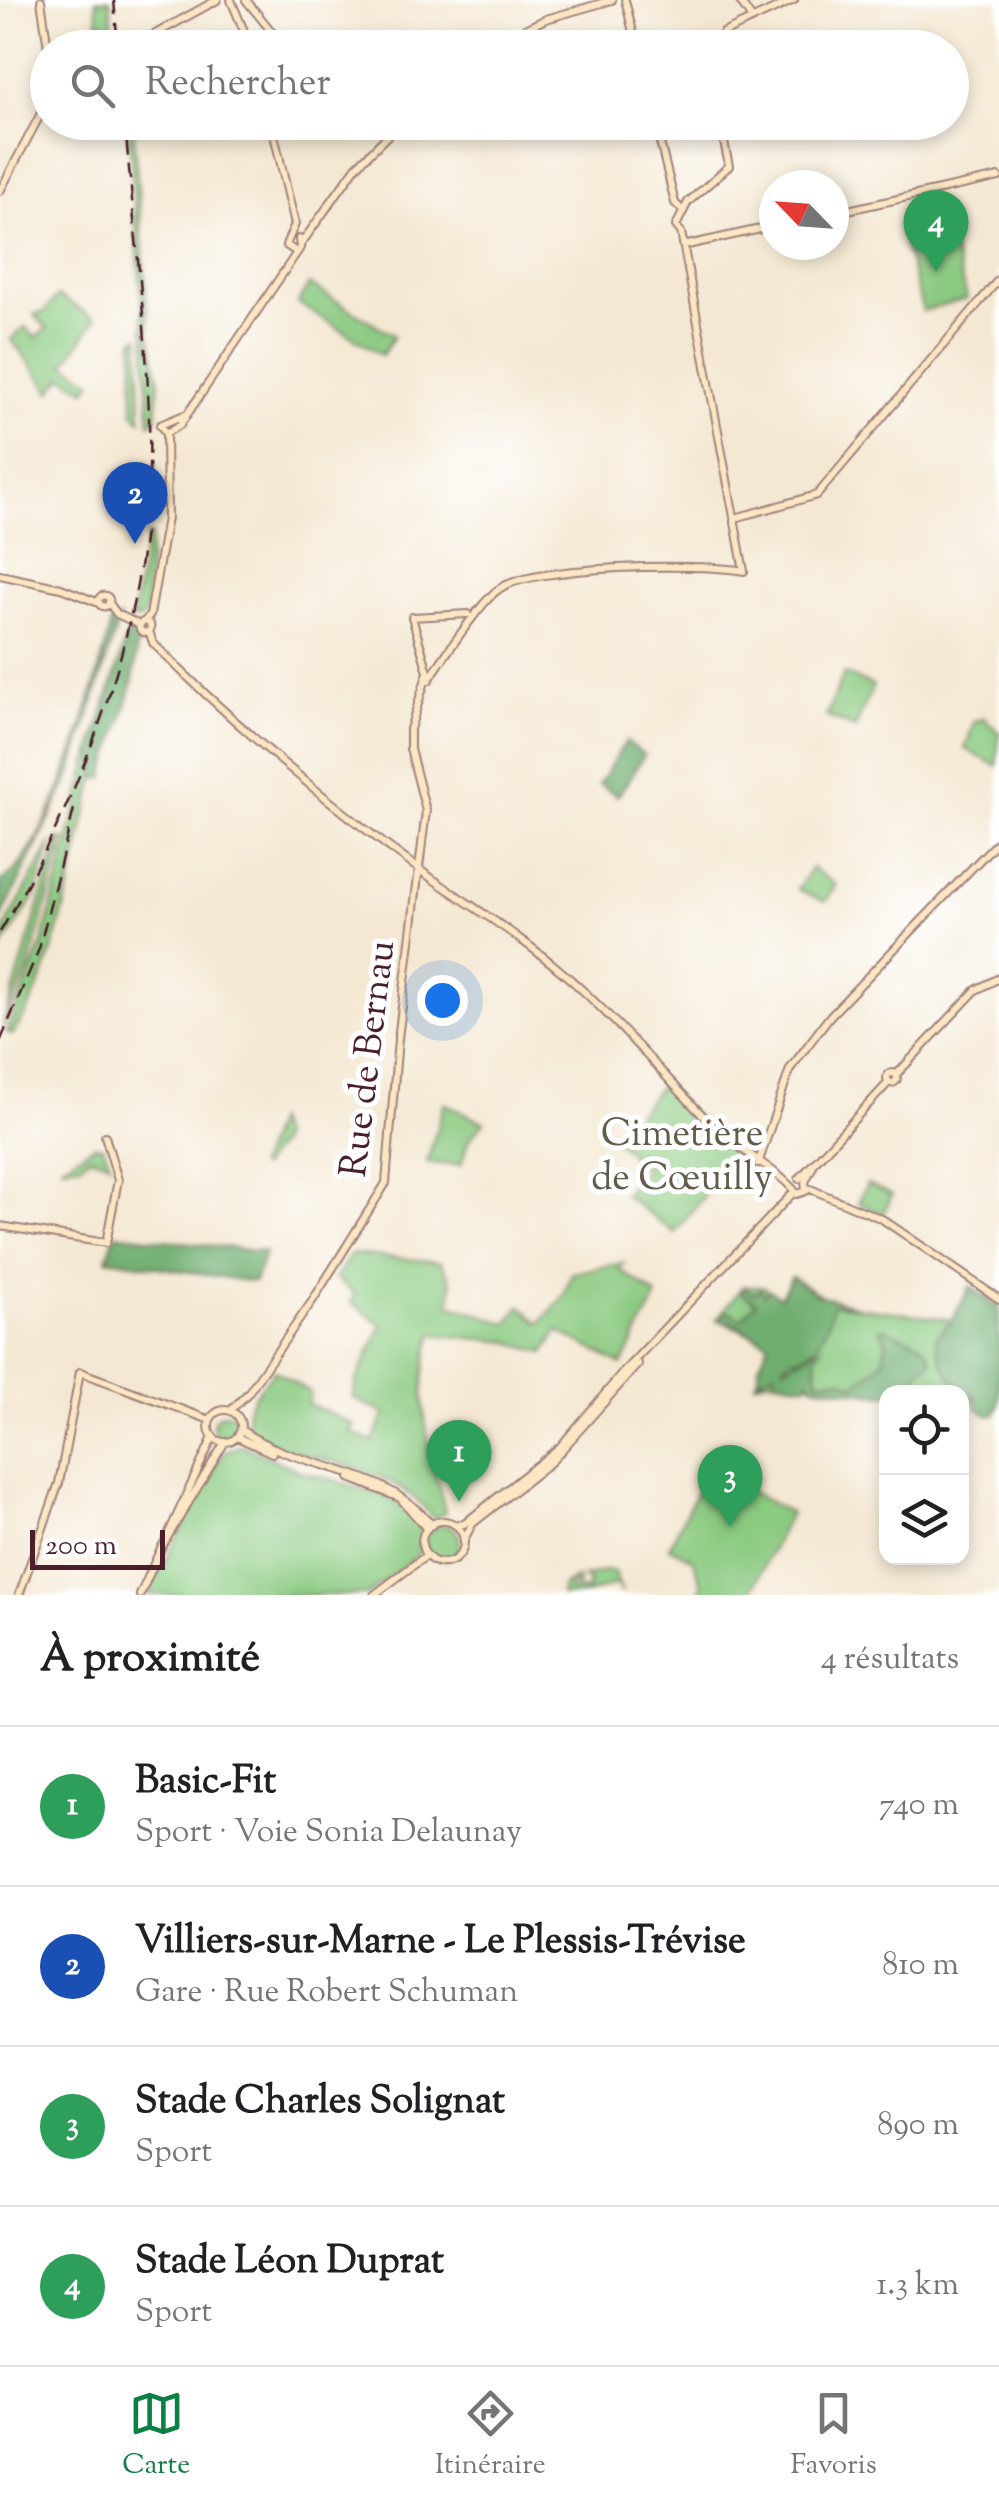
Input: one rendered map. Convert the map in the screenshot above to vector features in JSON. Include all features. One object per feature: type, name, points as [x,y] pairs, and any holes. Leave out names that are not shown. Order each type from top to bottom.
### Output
[{"type":"street","points":[[41,0],[45,30]]},
{"type":"street","points":[[163,30],[217,0]]},
{"type":"street","points":[[232,0],[244,30]]},
{"type":"street","points":[[246,0],[270,30]]},
{"type":"street","points":[[522,30],[577,4],[612,0]]},
{"type":"street","points":[[625,0],[632,30]]},
{"type":"street","points":[[739,0],[752,18]]},
{"type":"street","points":[[729,30],[794,0]]},
{"type":"street","points":[[0,190],[30,134]]},
{"type":"street","points":[[275,140],[295,224],[297,240],[292,250]]},
{"type":"street","points":[[383,140],[356,167],[311,229],[297,240],[288,263],[189,411],[174,426],[160,425],[166,433],[168,518],[146,625],[154,643],[210,698],[386,844],[566,975],[709,1122],[758,1164],[882,1220],[999,1299]]},
{"type":"street","points":[[659,140],[675,203],[682,210]]},
{"type":"street","points":[[724,140],[730,166],[682,210],[676,226],[684,246],[735,518],[817,494],[999,279]]},
{"type":"street","points":[[849,210],[999,178]]},
{"type":"street","points":[[684,246],[759,229]]},
{"type":"street","name":"Rue de Bernau","points":[[230,1411],[248,1393],[366,1221],[386,1183],[398,1038],[426,811],[410,749],[410,729],[431,672],[478,611],[504,586],[558,575],[704,567],[744,570],[735,518]]},
{"type":"street","points":[[0,575],[103,603],[117,614],[146,625]]},
{"type":"street","points":[[431,672],[412,617],[468,614]]},
{"type":"street","points":[[758,1164],[790,1069],[830,1016],[999,840]]},
{"type":"street","points":[[455,1525],[469,1520],[540,1466],[799,1184],[889,1082],[889,1074],[896,1075],[976,990],[999,978]]},
{"type":"street","points":[[0,1228],[106,1244],[118,1180],[105,1136]]},
{"type":"street","points":[[0,1228],[27,1231]]},
{"type":"street","points":[[464,1540],[455,1525],[445,1521],[430,1527],[423,1542],[427,1555],[438,1562],[450,1562],[460,1554],[472,1524],[531,1480],[574,1439],[657,1339]]},
{"type":"street","points":[[20,1595],[59,1483],[80,1372],[210,1420]]},
{"type":"street","name":"Rue de Bernau","points":[[238,1417],[248,1393]]},
{"type":"street","points":[[210,1420],[216,1412],[230,1411],[238,1417],[239,1434]]},
{"type":"street","points":[[140,1595],[214,1437],[210,1420]]},
{"type":"street","points":[[239,1434],[284,1459],[384,1489],[430,1527]]},
{"type":"street","points":[[167,1538],[225,1442],[239,1434]]},
{"type":"street","points":[[214,1437],[225,1442]]},
{"type":"street","points":[[374,1595],[427,1555]]},
{"type":"green space","points":[[96,0],[110,0],[113,30],[108,30],[103,22],[98,24]]},
{"type":"green space","points":[[129,140],[134,140],[149,330],[144,332]]},
{"type":"green space","points":[[948,232],[967,299],[923,311],[904,244]]},
{"type":"green space","points":[[309,284],[394,336],[382,355],[298,303]]},
{"type":"green space","points":[[58,296],[96,319],[65,364],[92,381],[86,390],[63,376],[51,392],[11,339],[25,327],[36,338],[47,328],[34,315],[44,312]]},
{"type":"green space","points":[[150,335],[159,379],[156,419],[150,423],[145,336]]},
{"type":"green space","points":[[139,336],[141,420],[133,412],[134,339]]},
{"type":"green space","points":[[147,535],[151,535],[146,613],[140,620],[132,619]]},
{"type":"green space","points":[[119,619],[70,776],[0,921],[0,881],[18,867],[53,804],[84,721],[111,622]]},
{"type":"green space","points":[[130,627],[136,632],[137,650],[131,687],[104,778],[95,779],[96,760],[91,752]]},
{"type":"green space","points":[[844,674],[873,686],[855,728],[826,716]]},
{"type":"green space","points":[[984,718],[999,732],[997,766],[965,749],[974,722]]},
{"type":"green space","points":[[626,741],[644,755],[618,796],[599,784]]},
{"type":"green space","points":[[91,752],[96,761],[95,779],[63,912],[42,979],[12,1035],[7,1032],[42,945]]},
{"type":"green space","points":[[59,839],[64,840],[29,968],[3,1026]]},
{"type":"green space","points":[[52,841],[35,896],[0,951],[0,937]]},
{"type":"green space","points":[[812,868],[836,885],[825,902],[797,889]]},
{"type":"green space","name":"Cimetière de Cœuilly","points":[[661,1085],[737,1154],[675,1233],[624,1195],[645,1169],[616,1140]]},
{"type":"green space","points":[[444,1103],[484,1122],[468,1141],[461,1165],[427,1163]]},
{"type":"green space","points":[[275,1121],[281,1140],[261,1168],[258,1166]]},
{"type":"green space","points":[[95,1145],[103,1146],[110,1163],[90,1156],[81,1164],[61,1166]]},
{"type":"green space","points":[[867,1184],[892,1195],[883,1214],[858,1203]]},
{"type":"green space","points":[[115,1234],[265,1252],[254,1282],[107,1259]]},
{"type":"green space","points":[[351,1254],[441,1262],[452,1283],[450,1304],[508,1324],[520,1306],[540,1323],[563,1297],[572,1273],[624,1263],[619,1269],[657,1296],[622,1365],[558,1331],[544,1353],[509,1342],[433,1334],[423,1401],[445,1512],[433,1518],[391,1482],[275,1444],[250,1431],[247,1422],[249,1406],[274,1370],[311,1393],[307,1403],[354,1425],[351,1433],[373,1442],[385,1414],[353,1398],[356,1382],[382,1325],[351,1302],[355,1294],[335,1278]]},
{"type":"green space","points":[[792,1277],[834,1304],[953,1320],[970,1286],[999,1304],[999,1392],[981,1382],[971,1403],[969,1385],[879,1385],[879,1392],[770,1379],[755,1383],[773,1344],[717,1319],[743,1286],[763,1286],[780,1297]]},
{"type":"green space","points":[[792,1277],[817,1295],[857,1306],[833,1304],[825,1331],[815,1346],[791,1358],[782,1368],[821,1347],[816,1356],[818,1380],[842,1379],[855,1385],[883,1361],[886,1342],[880,1329],[885,1328],[918,1342],[932,1361],[918,1372],[919,1385],[879,1385],[879,1394],[813,1385],[809,1380],[805,1385],[776,1380],[775,1371],[759,1380],[759,1365],[769,1343],[731,1322],[717,1320],[729,1311],[741,1319],[756,1303],[740,1292],[745,1288],[754,1293],[761,1289],[764,1295],[769,1290],[780,1297]]},
{"type":"green space","points":[[970,1289],[999,1310],[999,1403],[995,1414],[988,1416],[976,1407],[969,1385],[958,1385],[944,1367],[936,1337],[952,1320]]},
{"type":"green space","points":[[226,1413],[235,1417],[239,1426],[235,1435],[226,1439],[217,1435],[213,1426],[217,1417]]},
{"type":"green space","points":[[242,1445],[299,1471],[395,1500],[421,1526],[419,1554],[367,1595],[147,1595],[223,1452]]},
{"type":"green space","points":[[708,1469],[790,1513],[750,1595],[699,1594],[702,1584],[693,1559],[669,1547]]},
{"type":"green space","points":[[443,1525],[455,1530],[460,1542],[455,1554],[443,1559],[431,1554],[426,1542],[431,1530]]},
{"type":"green space","points":[[614,1572],[622,1594],[617,1584],[583,1595],[561,1595],[563,1585],[579,1578],[578,1586],[569,1584],[569,1589],[586,1591],[590,1582],[584,1577]]},
{"type":"railway","points":[[114,0],[116,30]]},
{"type":"railway","points":[[0,932],[30,880],[82,769],[104,711],[136,593],[145,532],[149,428],[127,140]]},
{"type":"railway","points":[[0,1042],[39,949],[74,809]]},
{"type":"place","name":"Stade Léon Duprat","points":[[936,272]]},
{"type":"place","name":"Villiers-sur-Marne - Le Plessis-Trévise","points":[[135,544]]},
{"type":"place","name":"Basic-Fit","points":[[459,1502]]},
{"type":"place","name":"Stade Charles Solignat","points":[[730,1527]]}]
